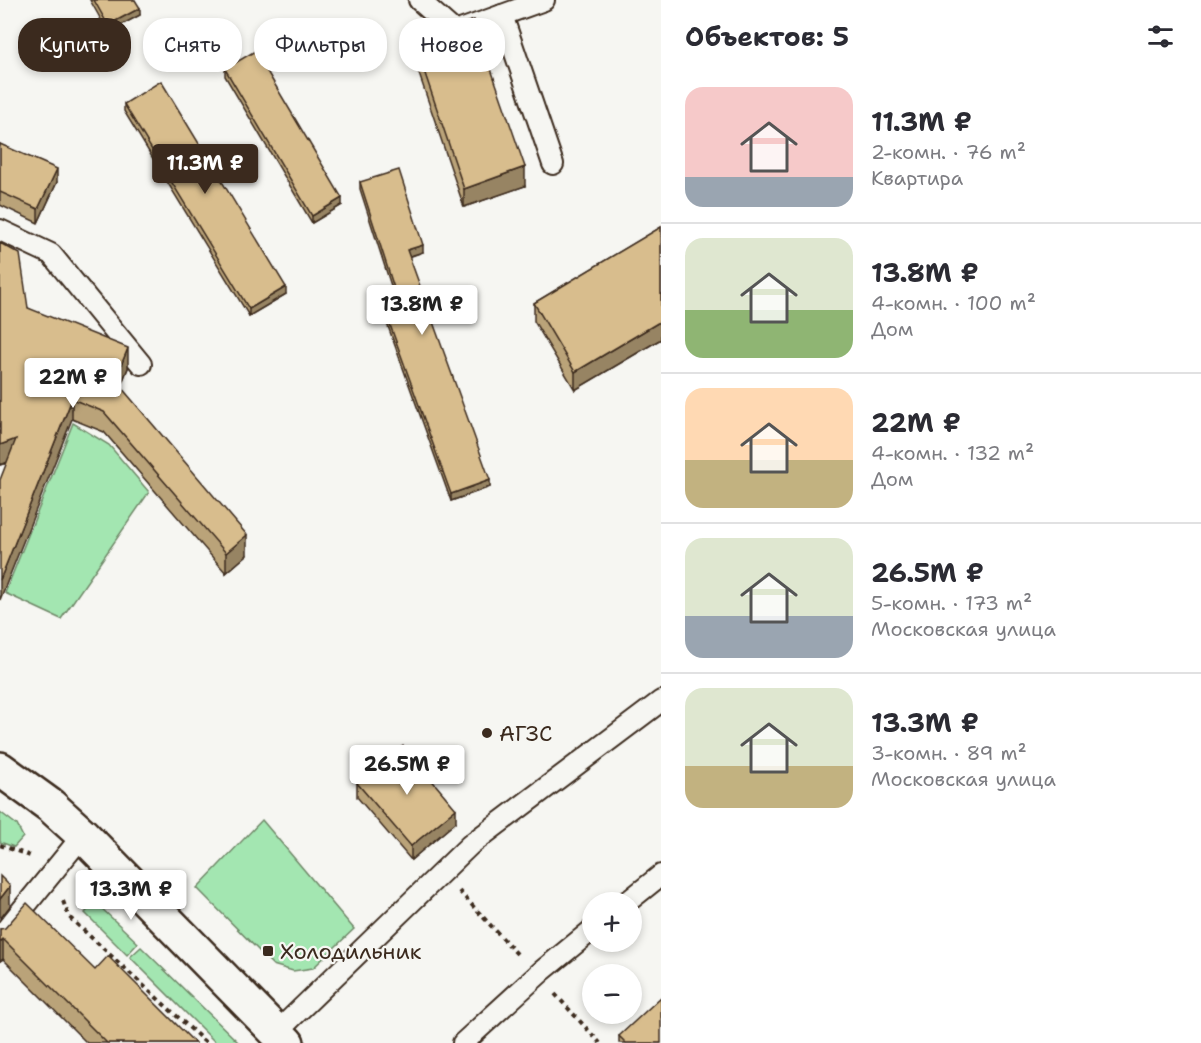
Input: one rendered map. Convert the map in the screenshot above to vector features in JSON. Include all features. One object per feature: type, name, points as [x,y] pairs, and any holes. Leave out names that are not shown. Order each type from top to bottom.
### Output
[{"type":"main road","points":[[0,769],[51,806],[83,836],[282,1038]]},
{"type":"lane","points":[[418,0],[455,32],[544,0]]},
{"type":"lane","points":[[502,15],[553,165]]},
{"type":"lane","points":[[0,230],[51,254],[141,364]]},
{"type":"lane","points":[[282,1038],[470,845],[661,701]]},
{"type":"lane","points":[[0,937],[83,836]]},
{"type":"lane","points":[[639,892],[661,874]]},
{"type":"lane","points":[[463,1043],[542,971],[582,938]]},
{"type":"path","points":[[0,845],[32,855],[52,873],[69,916],[206,1043]]},
{"type":"green space","points":[[73,423],[109,445],[149,492],[61,619],[5,593]]},
{"type":"green space","points":[[0,812],[17,825],[23,837],[14,847],[0,842]]},
{"type":"green space","points":[[262,820],[354,929],[313,968],[293,971],[273,965],[197,888]]},
{"type":"green space","points":[[95,902],[138,943],[127,955],[85,913]]},
{"type":"green space","points":[[141,947],[239,1043],[216,1043],[130,957]]},
{"type":"building","points":[[94,0],[135,0],[140,8],[121,18],[104,18]]},
{"type":"building","points":[[254,52],[254,72],[267,72],[342,198],[312,216],[227,72],[242,72],[242,59]]},
{"type":"building","points":[[424,72],[492,72],[525,167],[464,189]]},
{"type":"building","points":[[161,81],[286,287],[249,309],[124,104]]},
{"type":"building","points":[[0,144],[57,169],[38,209],[0,192]]},
{"type":"building","points":[[399,170],[423,245],[407,250],[490,480],[451,494],[380,297],[395,291],[360,182]]},
{"type":"building","points":[[661,227],[661,321],[575,372],[534,303]]},
{"type":"building","points":[[0,243],[20,254],[28,308],[128,348],[115,380],[247,535],[226,553],[104,412],[72,399],[0,580],[0,480],[16,439],[0,445]]},
{"type":"building","points":[[403,746],[456,809],[411,846],[357,783]]},
{"type":"building","points":[[0,876],[10,886],[0,899]]},
{"type":"building","points":[[27,903],[95,970],[108,956],[195,1043],[107,1043],[3,939],[0,942],[0,929],[5,928]]},
{"type":"building","points":[[661,997],[661,1043],[626,1043],[619,1036],[632,1024],[642,1024],[642,1015]]},
{"type":"place","name":"АГЗС","points":[[487,733]]},
{"type":"place","name":"Холодильник","points":[[268,951]]}]
